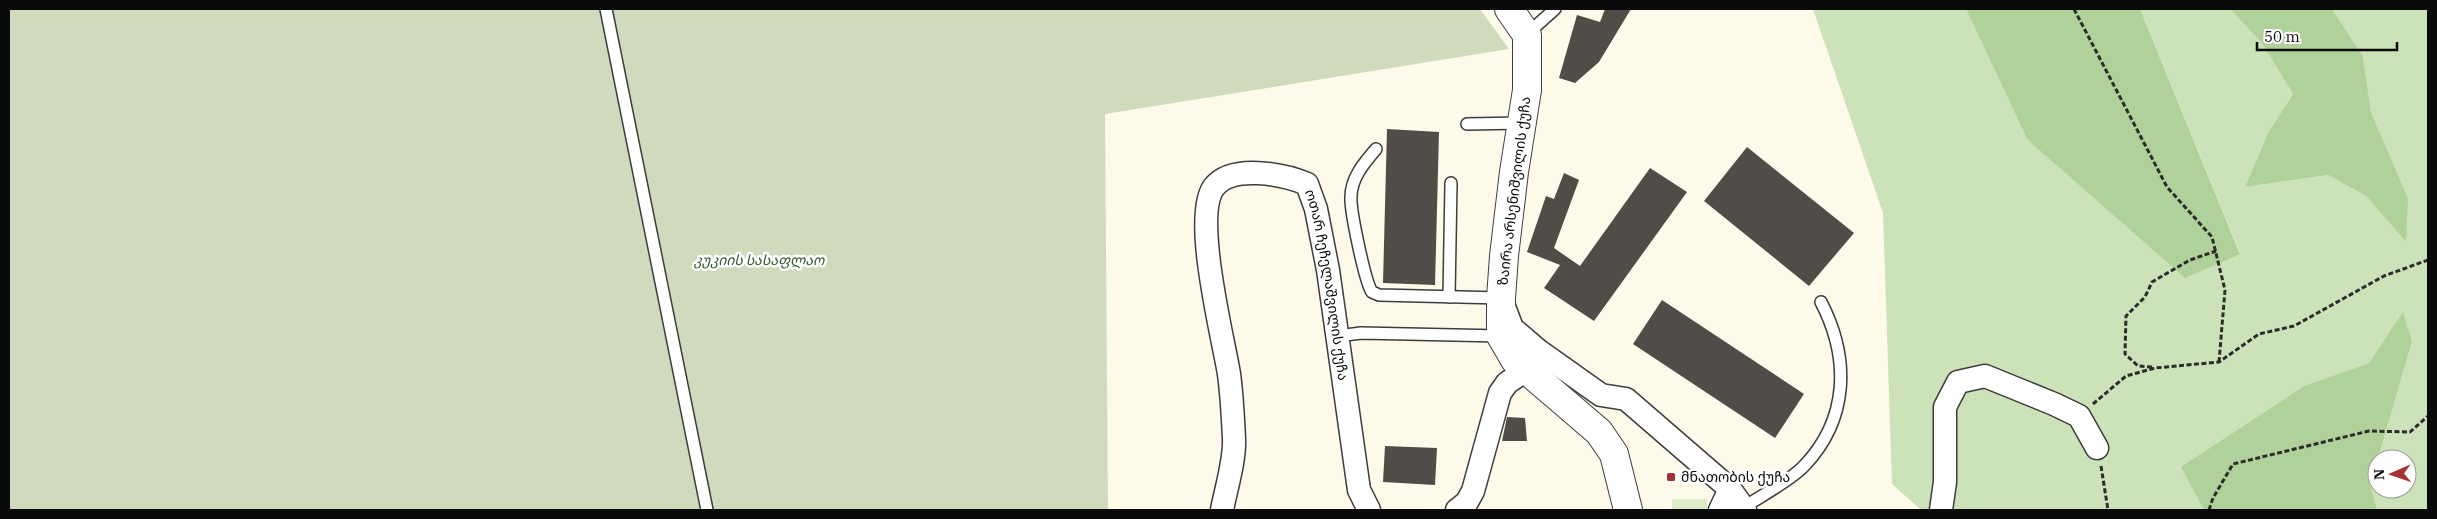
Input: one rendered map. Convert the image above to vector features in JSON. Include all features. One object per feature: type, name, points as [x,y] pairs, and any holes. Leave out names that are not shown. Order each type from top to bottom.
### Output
[{"type":"street","points":[[1508,9],[1527,35]]},
{"type":"street","name":"ზაირა არსენიშვილის ქუჩა","points":[[1527,35],[1527,90],[1514,172],[1500,298],[1501,336],[1515,360],[1532,361],[1599,432],[1614,454],[1628,510]]},
{"type":"street","name":"ოთარ ჩეჩელაშვილის ქუჩა","points":[[1222,510],[1235,442],[1229,376],[1212,284],[1206,217],[1213,188],[1227,175],[1256,174],[1288,176],[1307,184],[1316,209],[1338,336],[1358,490],[1369,510]]},
{"type":"street","points":[[1500,298],[1512,328],[1532,361],[1601,395],[1626,398],[1730,488],[1744,509]]},
{"type":"street","points":[[1457,510],[1467,502],[1473,491],[1500,393],[1532,361]]},
{"type":"street","points":[[1941,510],[1945,482],[1945,407],[1958,382],[1985,376],[2020,388],[2079,416],[2097,448]]},
{"type":"street","points":[[1720,510],[1730,488]]},
{"type":"lane","points":[[606,9],[707,510]]},
{"type":"lane","points":[[1527,35],[1555,9]]},
{"type":"lane","points":[[1467,124],[1522,123]]},
{"type":"lane","points":[[1376,149],[1363,164],[1356,177],[1351,197],[1368,286],[1372,292],[1379,295],[1500,298]]},
{"type":"lane","points":[[1449,297],[1451,183]]},
{"type":"lane","points":[[1744,509],[1803,467],[1828,436],[1838,406],[1842,383],[1831,320],[1821,302]]},
{"type":"lane","points":[[1338,336],[1362,333],[1501,336]]},
{"type":"path","points":[[2074,9],[2167,187],[2212,237],[2225,290],[2219,362]]},
{"type":"path","points":[[2159,368],[2138,366],[2125,354],[2126,316],[2145,297],[2152,282],[2190,260],[2216,251]]},
{"type":"path","points":[[2079,416],[2126,376],[2159,368],[2219,362],[2259,334],[2294,326],[2384,276],[2428,260]]},
{"type":"path","points":[[2209,510],[2213,498],[2233,464],[2370,431],[2410,432],[2428,416]]},
{"type":"path","points":[[2097,448],[2108,510]]},
{"type":"green space","name":"კუკიის სასაფლაო","points":[[9,9],[1480,9],[1509,49],[1105,114],[1108,510],[9,510]]},
{"type":"green space","points":[[1813,9],[1966,9],[2027,139],[2240,253],[2140,9],[2230,9],[2261,42],[2293,94],[2268,133],[2245,187],[2328,175],[2366,196],[2406,242],[2386,148],[2371,112],[2363,56],[2332,9],[2428,9],[2428,510],[2377,510],[2373,499],[2417,499],[2417,449],[2380,449],[2412,343],[2403,313],[2369,363],[2304,386],[2182,467],[2204,510],[1921,510],[1892,484],[1883,213]]},
{"type":"green space","points":[[1966,9],[2140,9],[2240,254],[2185,278],[2027,139]]},
{"type":"green space","points":[[2230,9],[2332,9],[2363,56],[2371,112],[2408,199],[2406,242],[2366,196],[2328,175],[2245,187],[2268,133],[2293,94],[2261,42]]},
{"type":"green space","points":[[2403,312],[2412,342],[2381,449],[2367,449],[2367,499],[2374,499],[2377,510],[2204,510],[2181,467],[2304,386],[2369,363]]},
{"type":"green space","points":[[1672,499],[1707,499],[1707,510],[1672,510]]},
{"type":"building","points":[[1605,9],[1631,9],[1599,62],[1575,83],[1559,78],[1577,15],[1600,22]]},
{"type":"building","points":[[1387,129],[1439,132],[1435,285],[1383,283]]},
{"type":"building","points":[[1747,147],[1854,233],[1809,286],[1704,201]]},
{"type":"building","points":[[1650,168],[1687,192],[1594,321],[1544,288],[1560,265],[1527,252],[1546,196],[1554,199],[1564,173],[1579,180],[1554,248],[1580,266]]},
{"type":"building","points":[[1662,300],[1804,394],[1775,438],[1633,344]]},
{"type":"building","points":[[1507,417],[1525,418],[1527,441],[1502,441]]},
{"type":"building","points":[[1385,446],[1437,448],[1435,485],[1383,482]]},
{"type":"place","name":"მნათობის ქუჩა","points":[[1671,477]]}]
